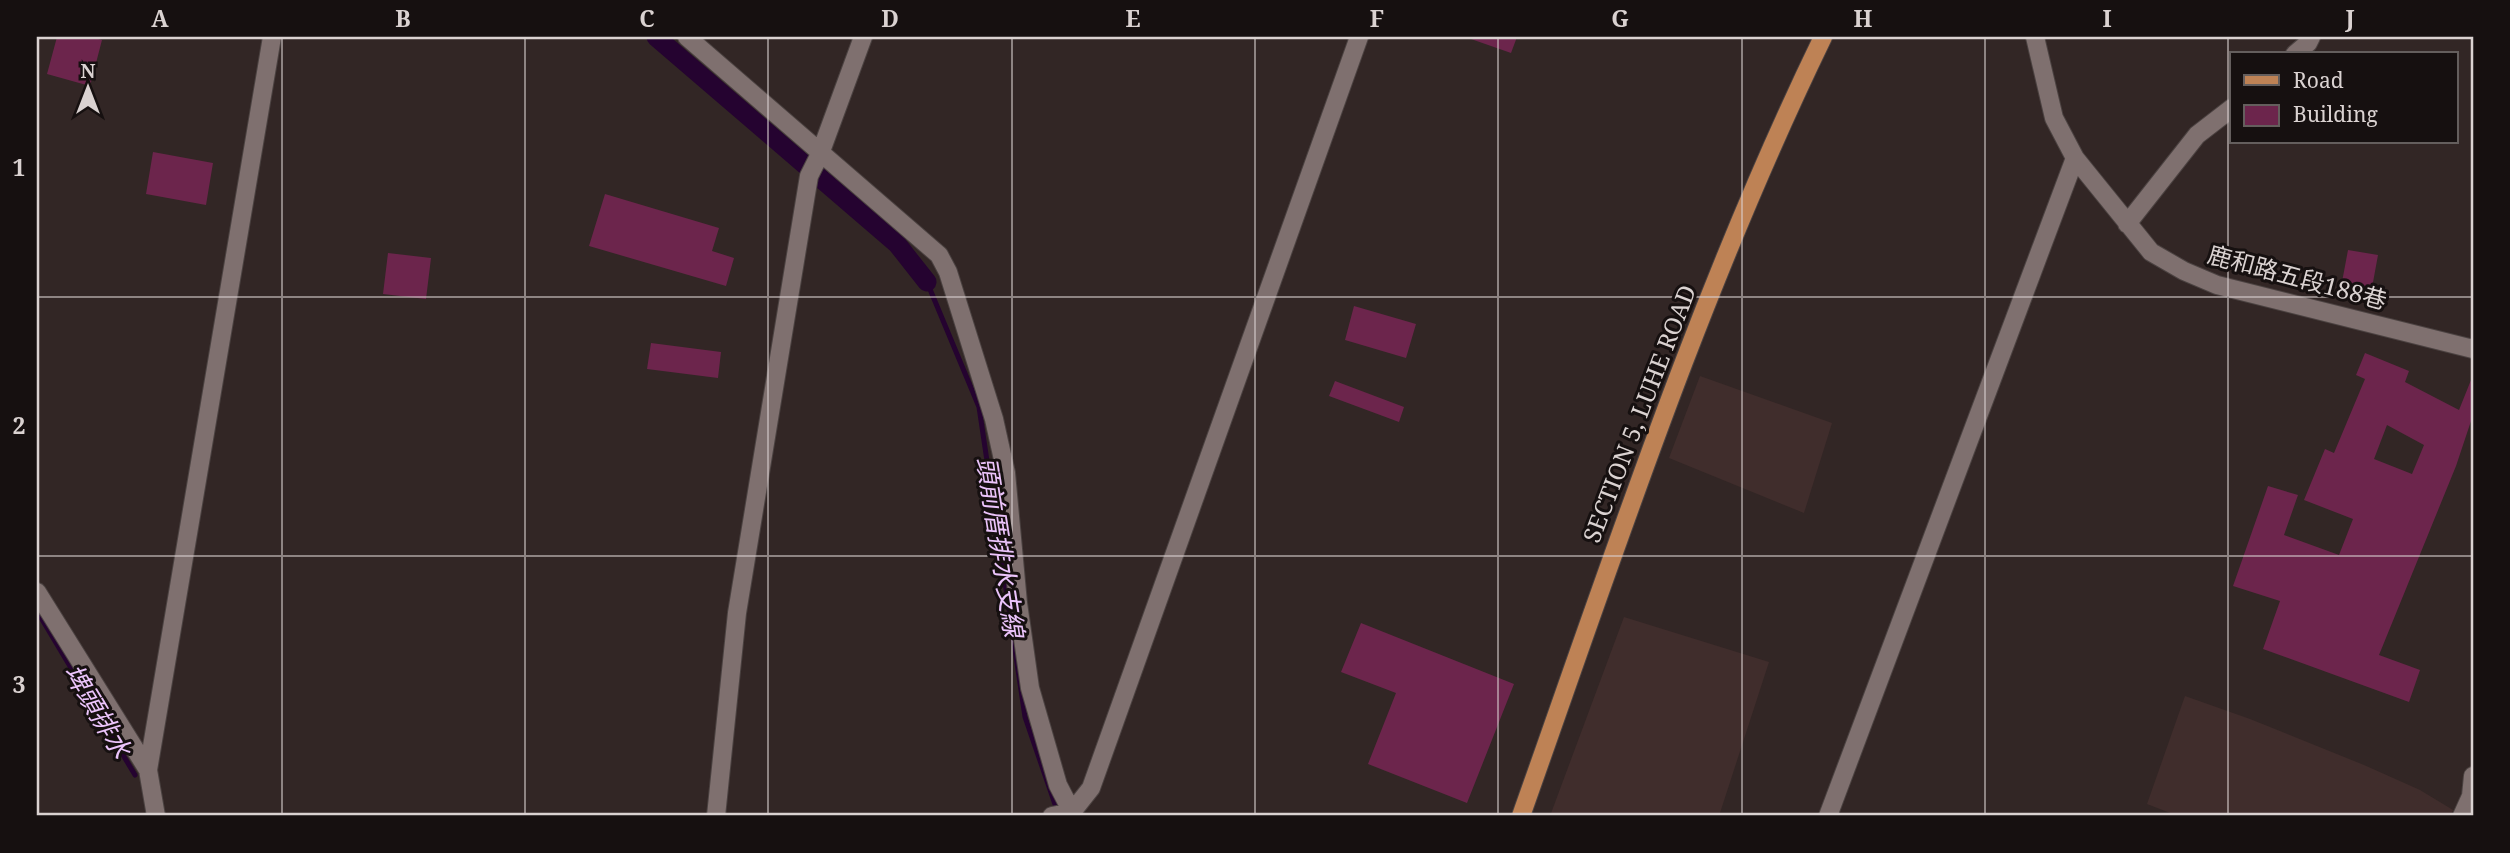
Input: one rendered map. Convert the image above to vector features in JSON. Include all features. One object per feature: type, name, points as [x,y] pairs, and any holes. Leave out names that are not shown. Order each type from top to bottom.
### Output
[{"type":"main road","name":"SECTION 5, LUHE ROAD","points":[[1521,816],[1670,396],[1776,134],[1823,37]]},
{"type":"street","points":[[156,816],[148,770],[272,37]]},
{"type":"street","points":[[687,37],[939,255],[955,288],[1006,473],[1018,603],[1030,688],[1058,785],[1073,814]]},
{"type":"street","points":[[716,816],[739,600],[809,176],[820,154],[863,37]]},
{"type":"street","points":[[1052,816],[1073,814],[1091,788],[1359,37]]},
{"type":"street","name":"鹿和路五段188巷","points":[[2035,37],[2054,118],[2075,158],[2151,252],[2184,271],[2217,285],[2473,349]]},
{"type":"street","points":[[2297,52],[2311,37]]},
{"type":"street","points":[[2127,224],[2197,135],[2230,110]]},
{"type":"street","points":[[1828,816],[2075,158]]},
{"type":"street","points":[[37,592],[148,770]]},
{"type":"street","points":[[2462,816],[2470,796],[2473,776]]},
{"type":"shaded area","points":[[1700,376],[1832,423],[1804,513],[1669,458]]},
{"type":"shaded area","points":[[1624,617],[1769,662],[1719,816],[1550,816]]},
{"type":"shaded area","points":[[2185,696],[2250,719],[2420,790],[2453,810],[2451,816],[2178,816],[2147,804]]},
{"type":"building","points":[[57,37],[91,37],[102,40],[90,86],[47,74]]},
{"type":"building","points":[[1471,37],[1517,37],[1511,53]]},
{"type":"building","points":[[153,152],[213,163],[206,205],[146,194]]},
{"type":"building","points":[[605,194],[719,228],[712,251],[734,258],[726,286],[589,246]]},
{"type":"building","points":[[2348,250],[2378,255],[2369,304],[2339,298]]},
{"type":"building","points":[[388,253],[431,258],[426,299],[383,294]]},
{"type":"building","points":[[1354,306],[1416,324],[1406,358],[1345,340]]},
{"type":"building","points":[[651,343],[721,352],[718,378],[647,369]]},
{"type":"building","points":[[2365,353],[2409,371],[2405,382],[2459,410],[2473,375],[2473,415],[2456,466],[2379,655],[2420,670],[2409,702],[2263,649],[2280,601],[2233,586],[2268,486],[2298,495],[2284,535],[2339,555],[2353,519],[2304,500],[2325,449],[2334,453],[2365,379],[2356,375]],"holes":[[[2387,425],[2424,445],[2412,474],[2374,459]]]},
{"type":"building","points":[[1335,381],[1404,407],[1399,422],[1329,396]]},
{"type":"building","points":[[1361,623],[1514,684],[1467,803],[1368,764],[1396,693],[1341,672]]},
{"type":"waterway","points":[[656,37],[897,244],[927,282]]},
{"type":"waterway","name":"頭前厝排水支線","points":[[927,282],[979,407],[1025,717],[1058,813]]},
{"type":"waterway","name":"埤頭排水","points":[[37,611],[135,775]]}]
